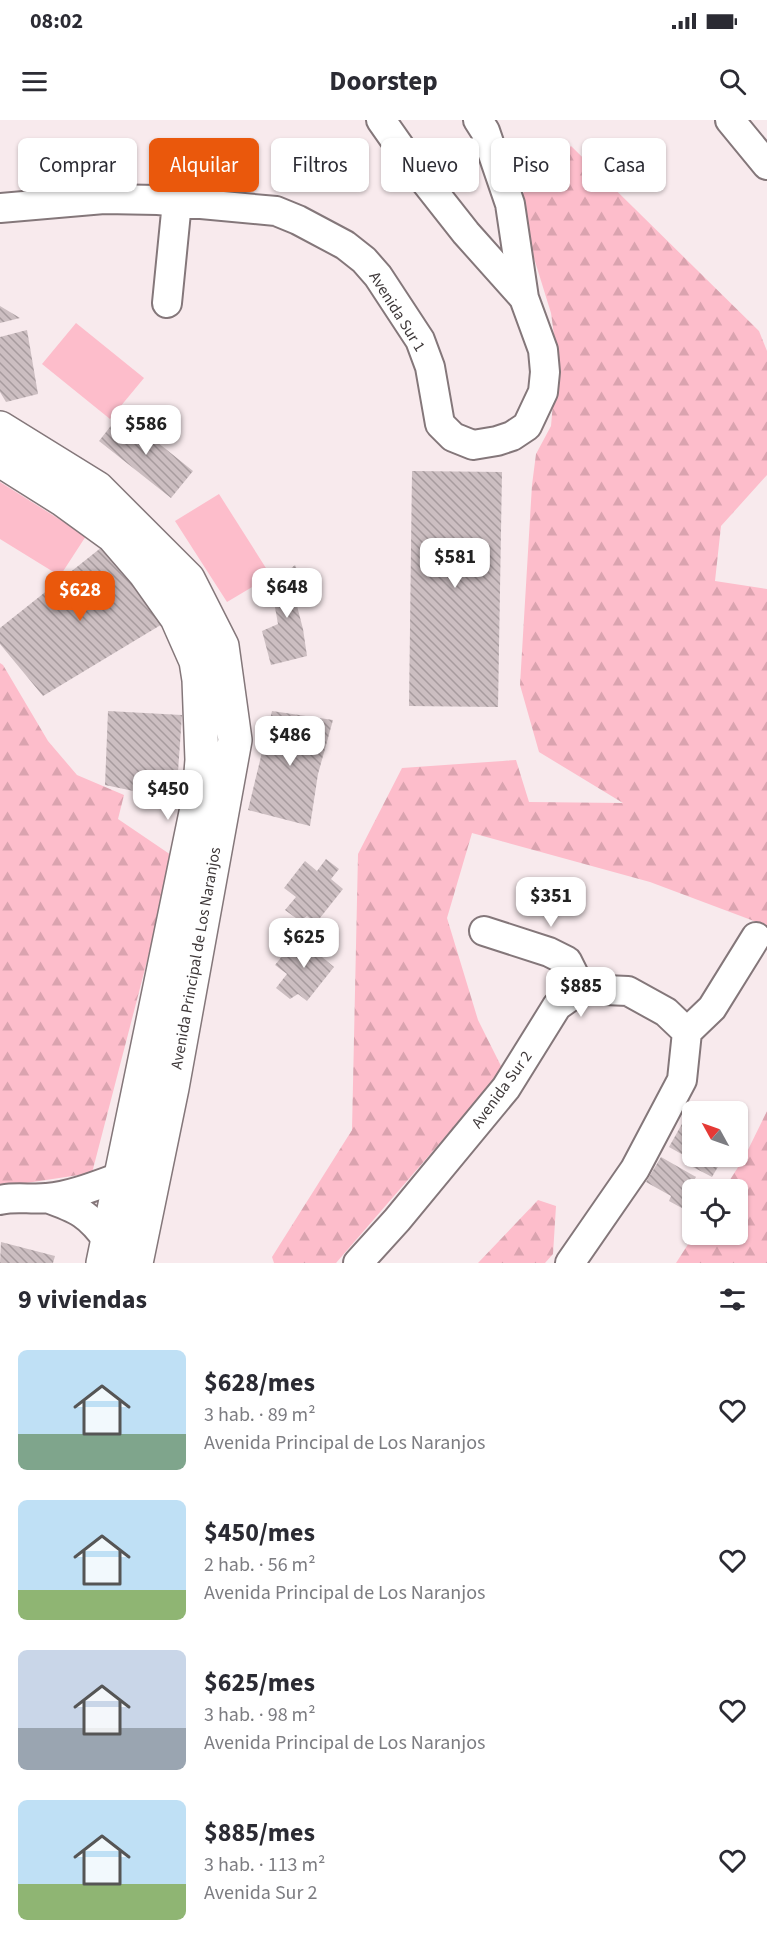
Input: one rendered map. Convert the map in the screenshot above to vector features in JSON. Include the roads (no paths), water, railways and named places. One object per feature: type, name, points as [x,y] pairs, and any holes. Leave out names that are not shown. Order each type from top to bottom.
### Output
[{"type":"main road","name":"Avenida Principal de Los Naranjos","points":[[0,429],[97,488],[188,579],[222,646],[235,740],[172,1088],[136,1263]]},
{"type":"main road","name":"Avenida Principal de Los Naranjos","points":[[0,460],[62,499],[113,536],[146,573],[177,618],[196,661],[202,745],[199,798],[106,1252]]},
{"type":"street","name":"Avenida Sur 1","points":[[0,208],[104,199],[177,202],[276,211],[318,229],[345,245],[364,260],[378,276],[420,340],[430,367],[440,424],[453,437],[473,445],[512,436],[527,426],[543,392],[545,372],[543,350],[524,297],[466,233],[414,167],[381,120]]},
{"type":"street","points":[[478,120],[485,131],[510,204],[524,297]]},
{"type":"street","points":[[730,120],[767,165]]},
{"type":"street","points":[[167,303],[177,202]]},
{"type":"street","points":[[484,931],[549,952],[567,961],[581,988],[628,991],[666,1012],[687,1032]]},
{"type":"street","points":[[570,1263],[635,1169],[682,1080],[687,1032],[712,1008],[756,937]]},
{"type":"street","name":"Avenida Sur 2","points":[[358,1263],[397,1220],[506,1088],[557,1006],[581,988]]},
{"type":"street","points":[[0,1200],[10,1197],[47,1198],[120,1177]]},
{"type":"street","points":[[47,1198],[77,1209],[96,1224],[106,1252]]}]
